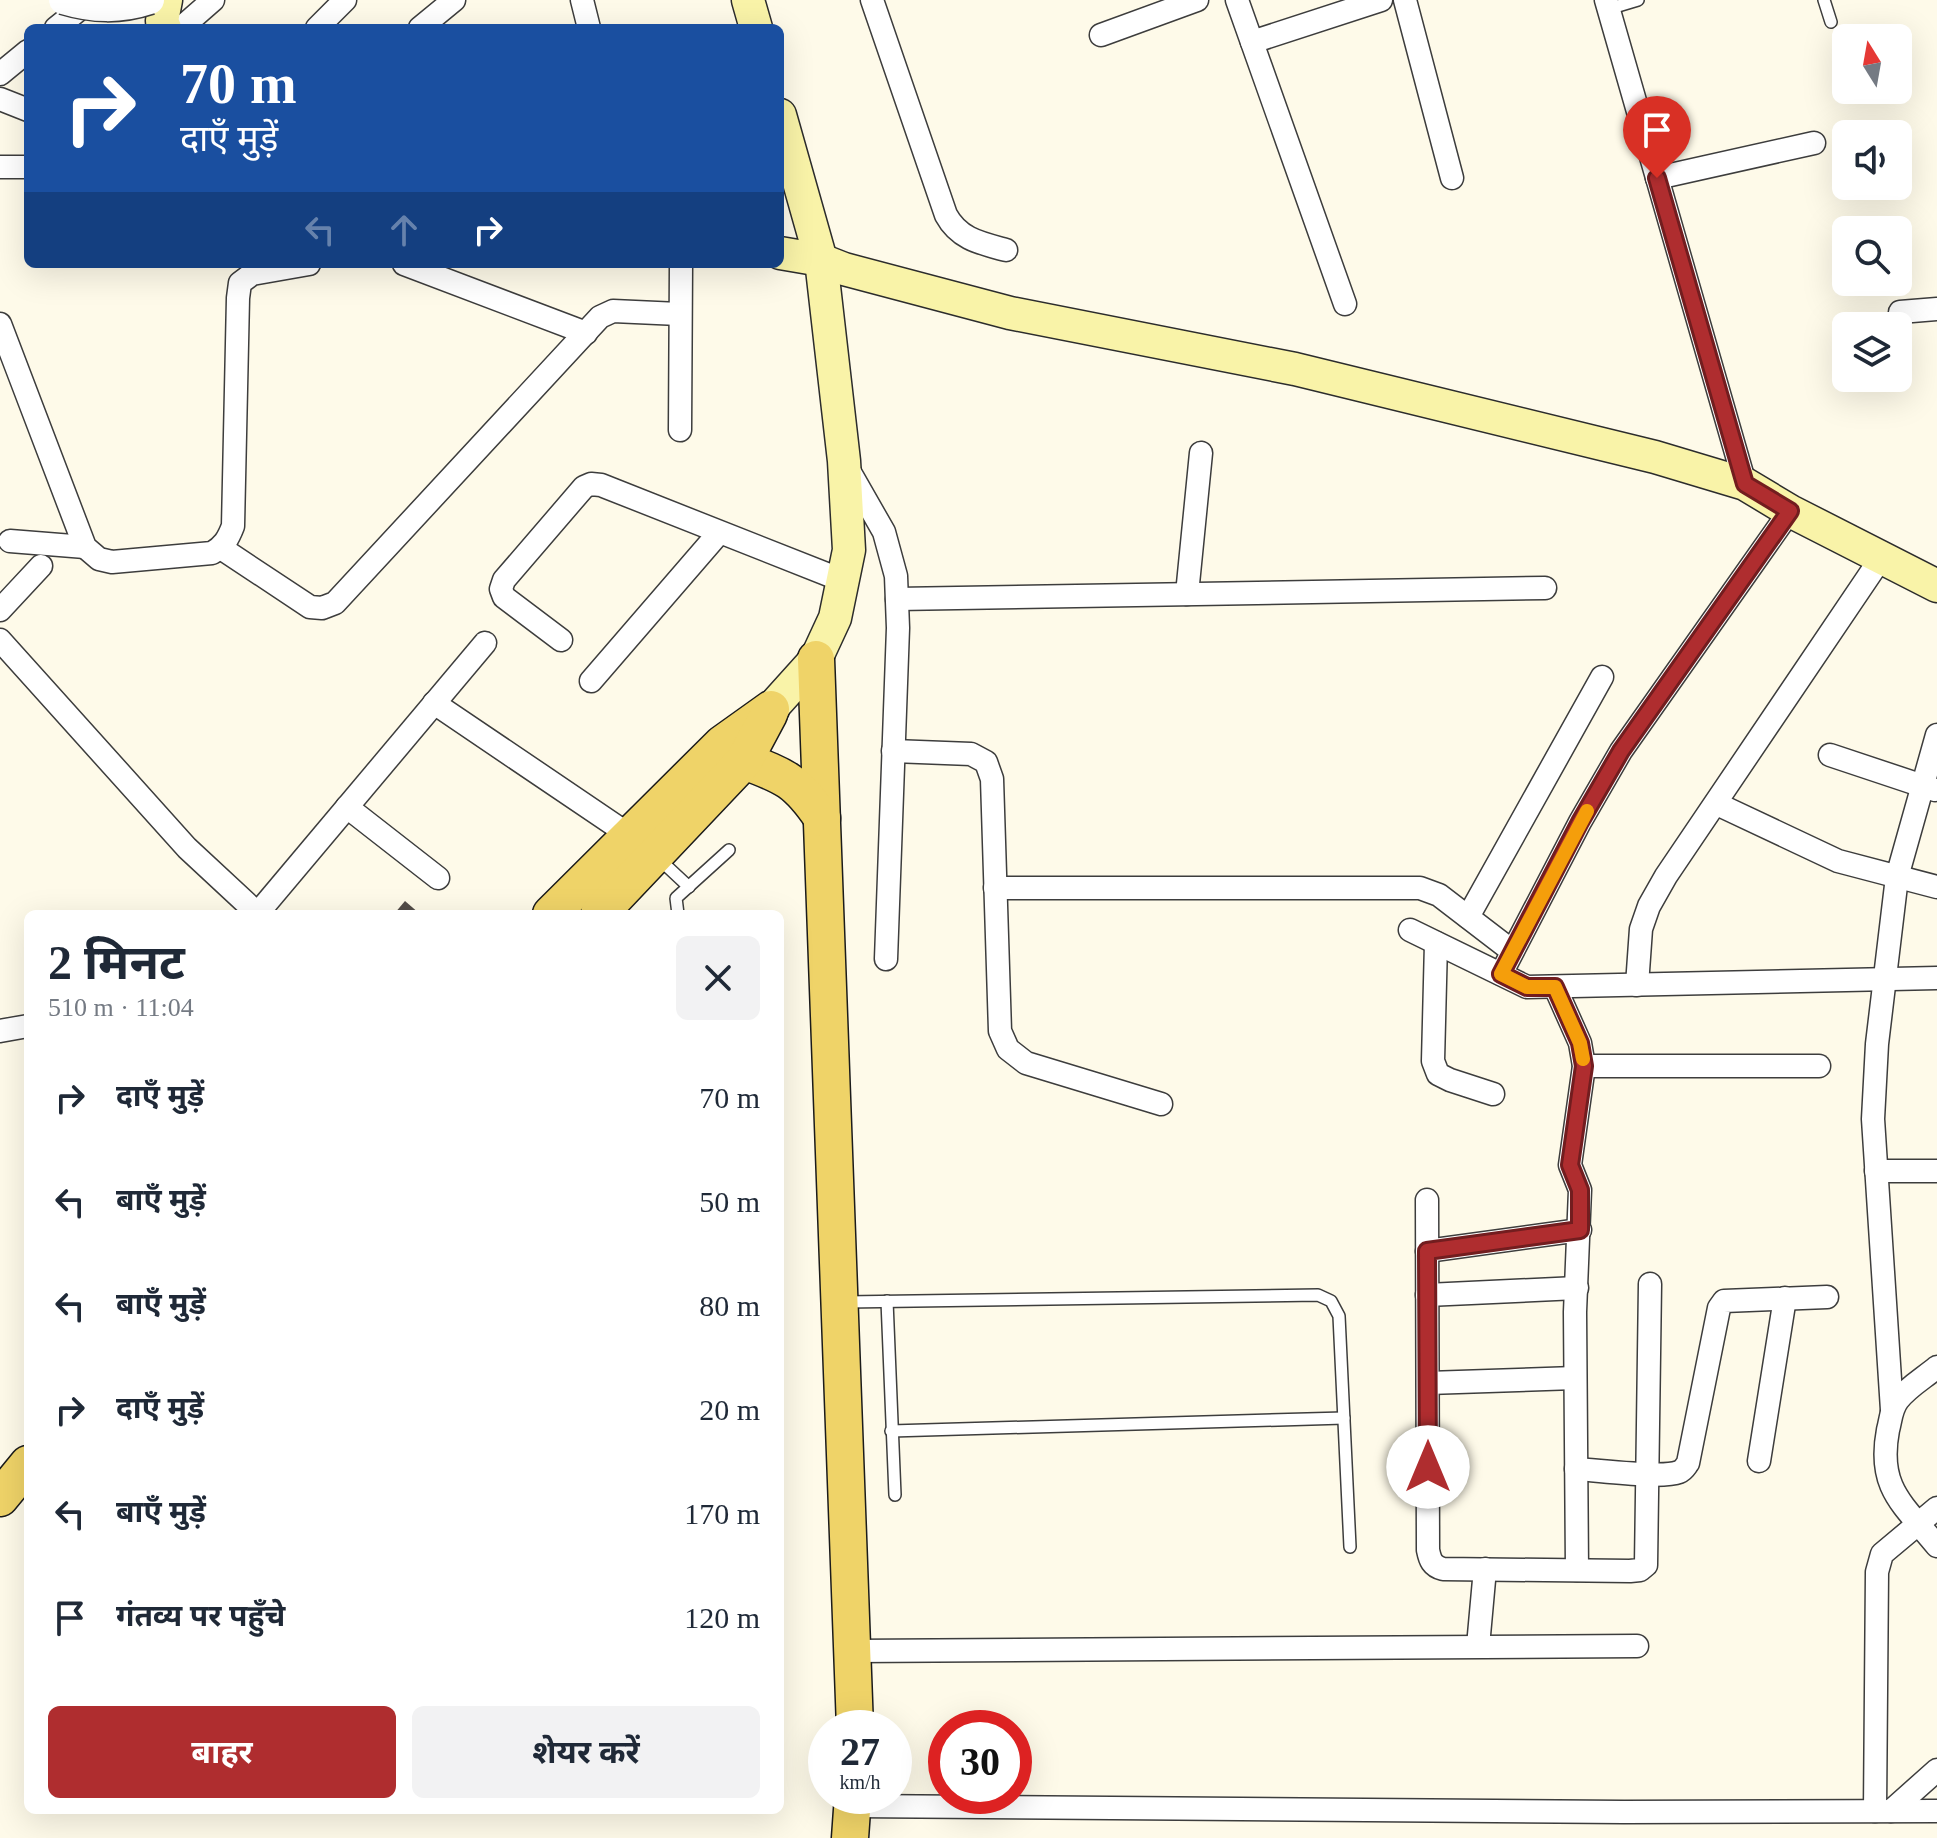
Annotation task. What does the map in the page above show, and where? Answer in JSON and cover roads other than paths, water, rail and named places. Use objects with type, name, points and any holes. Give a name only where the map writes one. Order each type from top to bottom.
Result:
[{"type":"main road","points":[[748,0],[755,24]]},
{"type":"main road","points":[[601,910],[642,845],[722,744],[771,709],[816,659],[835,618],[844,581],[849,550],[844,461],[821,260],[784,129]]},
{"type":"main road","points":[[784,254],[821,260],[844,269],[1010,313],[1295,369],[1655,457],[1745,484],[1790,511],[1937,586]]},
{"type":"main road","points":[[816,659],[855,1710]]},
{"type":"main road","points":[[556,910],[744,761],[771,709]]},
{"type":"main road","points":[[744,761],[792,781],[805,792],[822,818]]},
{"type":"main road","points":[[0,1498],[24,1469]]},
{"type":"main road","points":[[0,1519],[24,1499]]},
{"type":"street","points":[[63,0],[87,7],[128,7],[164,18],[213,0]]},
{"type":"street","points":[[61,24],[91,0]]},
{"type":"street","points":[[321,24],[345,0]]},
{"type":"street","points":[[435,24],[454,0]]},
{"type":"street","points":[[582,0],[588,24]]},
{"type":"street","points":[[872,0],[953,229],[971,241],[1006,250]]},
{"type":"street","points":[[1101,35],[1197,0]]},
{"type":"street","points":[[1237,0],[1345,304]]},
{"type":"street","points":[[1252,42],[1381,0]]},
{"type":"street","points":[[1405,0],[1452,178]]},
{"type":"street","points":[[1607,5],[1745,484]]},
{"type":"street","points":[[0,74],[24,54]]},
{"type":"street","points":[[0,99],[24,108]]},
{"type":"street","points":[[1657,178],[1814,143]]},
{"type":"street","points":[[0,167],[24,167]]},
{"type":"street","points":[[0,324],[85,547],[99,559],[112,562],[212,553],[221,548],[233,526],[240,283],[252,274],[286,268]]},
{"type":"street","points":[[415,268],[586,333]]},
{"type":"street","points":[[680,430],[681,268]]},
{"type":"street","points":[[1900,312],[1937,309]]},
{"type":"street","points":[[221,548],[310,607],[322,608],[335,603],[600,317],[613,311],[679,314]]},
{"type":"street","points":[[1187,594],[1201,453]]},
{"type":"street","points":[[844,461],[884,532],[896,576],[886,959]]},
{"type":"street","points":[[561,640],[504,597],[501,589],[504,580],[584,487],[591,484],[601,485],[718,534],[844,581]]},
{"type":"street","points":[[1501,974],[1580,822],[1621,751],[1790,511]]},
{"type":"street","points":[[591,681],[718,534]]},
{"type":"street","points":[[10,541],[85,547]]},
{"type":"street","points":[[1637,985],[1641,929],[1649,906],[1666,876],[1881,558]]},
{"type":"street","points":[[4,599],[41,566]]},
{"type":"street","points":[[897,599],[1545,588]]},
{"type":"street","points":[[0,640],[187,848],[251,910]]},
{"type":"street","points":[[255,910],[347,807],[485,643]]},
{"type":"street","points":[[1468,917],[1602,677]]},
{"type":"street","points":[[434,703],[642,845]]},
{"type":"street","points":[[1937,735],[1930,789],[1897,877],[1877,1044],[1873,1119],[1892,1410],[1885,1447],[1888,1480],[1895,1495],[1937,1546]]},
{"type":"street","points":[[893,751],[971,754],[986,762],[992,779],[1000,1031],[1008,1049],[1026,1063],[1161,1104]]},
{"type":"street","points":[[1830,755],[1930,789]]},
{"type":"street","points":[[1717,804],[1838,861],[1937,887]]},
{"type":"street","points":[[347,807],[438,878]]},
{"type":"street","points":[[995,888],[1420,888],[1439,895],[1512,951]]},
{"type":"street","points":[[1410,930],[1527,987],[1937,978]]},
{"type":"street","points":[[1436,943],[1433,1061],[1438,1074],[1493,1094]]},
{"type":"street","points":[[1555,987],[1580,1043],[1584,1066],[1570,1165],[1580,1190],[1575,1378],[1577,1570]]},
{"type":"street","points":[[0,1031],[24,1027]]},
{"type":"street","points":[[1584,1066],[1819,1066]]},
{"type":"street","points":[[1876,1171],[1937,1171]]},
{"type":"street","points":[[1427,1200],[1428,1550],[1430,1560],[1436,1567],[1630,1571],[1640,1570],[1646,1565],[1650,1284]]},
{"type":"street","points":[[1427,1251],[1580,1230]]},
{"type":"street","points":[[1427,1295],[1577,1288]]},
{"type":"street","points":[[1576,1469],[1676,1473],[1688,1463],[1719,1308],[1724,1301],[1827,1297]]},
{"type":"street","points":[[1759,1461],[1785,1298]]},
{"type":"street","points":[[1892,1410],[1907,1392],[1937,1367]]},
{"type":"street","points":[[1428,1383],[1575,1378]]},
{"type":"street","points":[[1883,1811],[1877,1572],[1882,1554],[1937,1508]]},
{"type":"street","points":[[1478,1646],[1485,1569]]},
{"type":"street","points":[[853,1651],[1637,1646]]},
{"type":"street","points":[[1883,1811],[1937,1770]]},
{"type":"street","points":[[912,1813],[1937,1811]]},
{"type":"lane","points":[[1607,5],[1638,0]]},
{"type":"lane","points":[[1824,0],[1831,22]]},
{"type":"lane","points":[[642,845],[689,887]]},
{"type":"lane","points":[[678,910],[676,898],[729,850]]},
{"type":"lane","points":[[841,1302],[1318,1295],[1331,1301],[1339,1316],[1350,1547]]},
{"type":"lane","points":[[887,1301],[895,1495]]},
{"type":"lane","points":[[891,1431],[1344,1418]]}]
